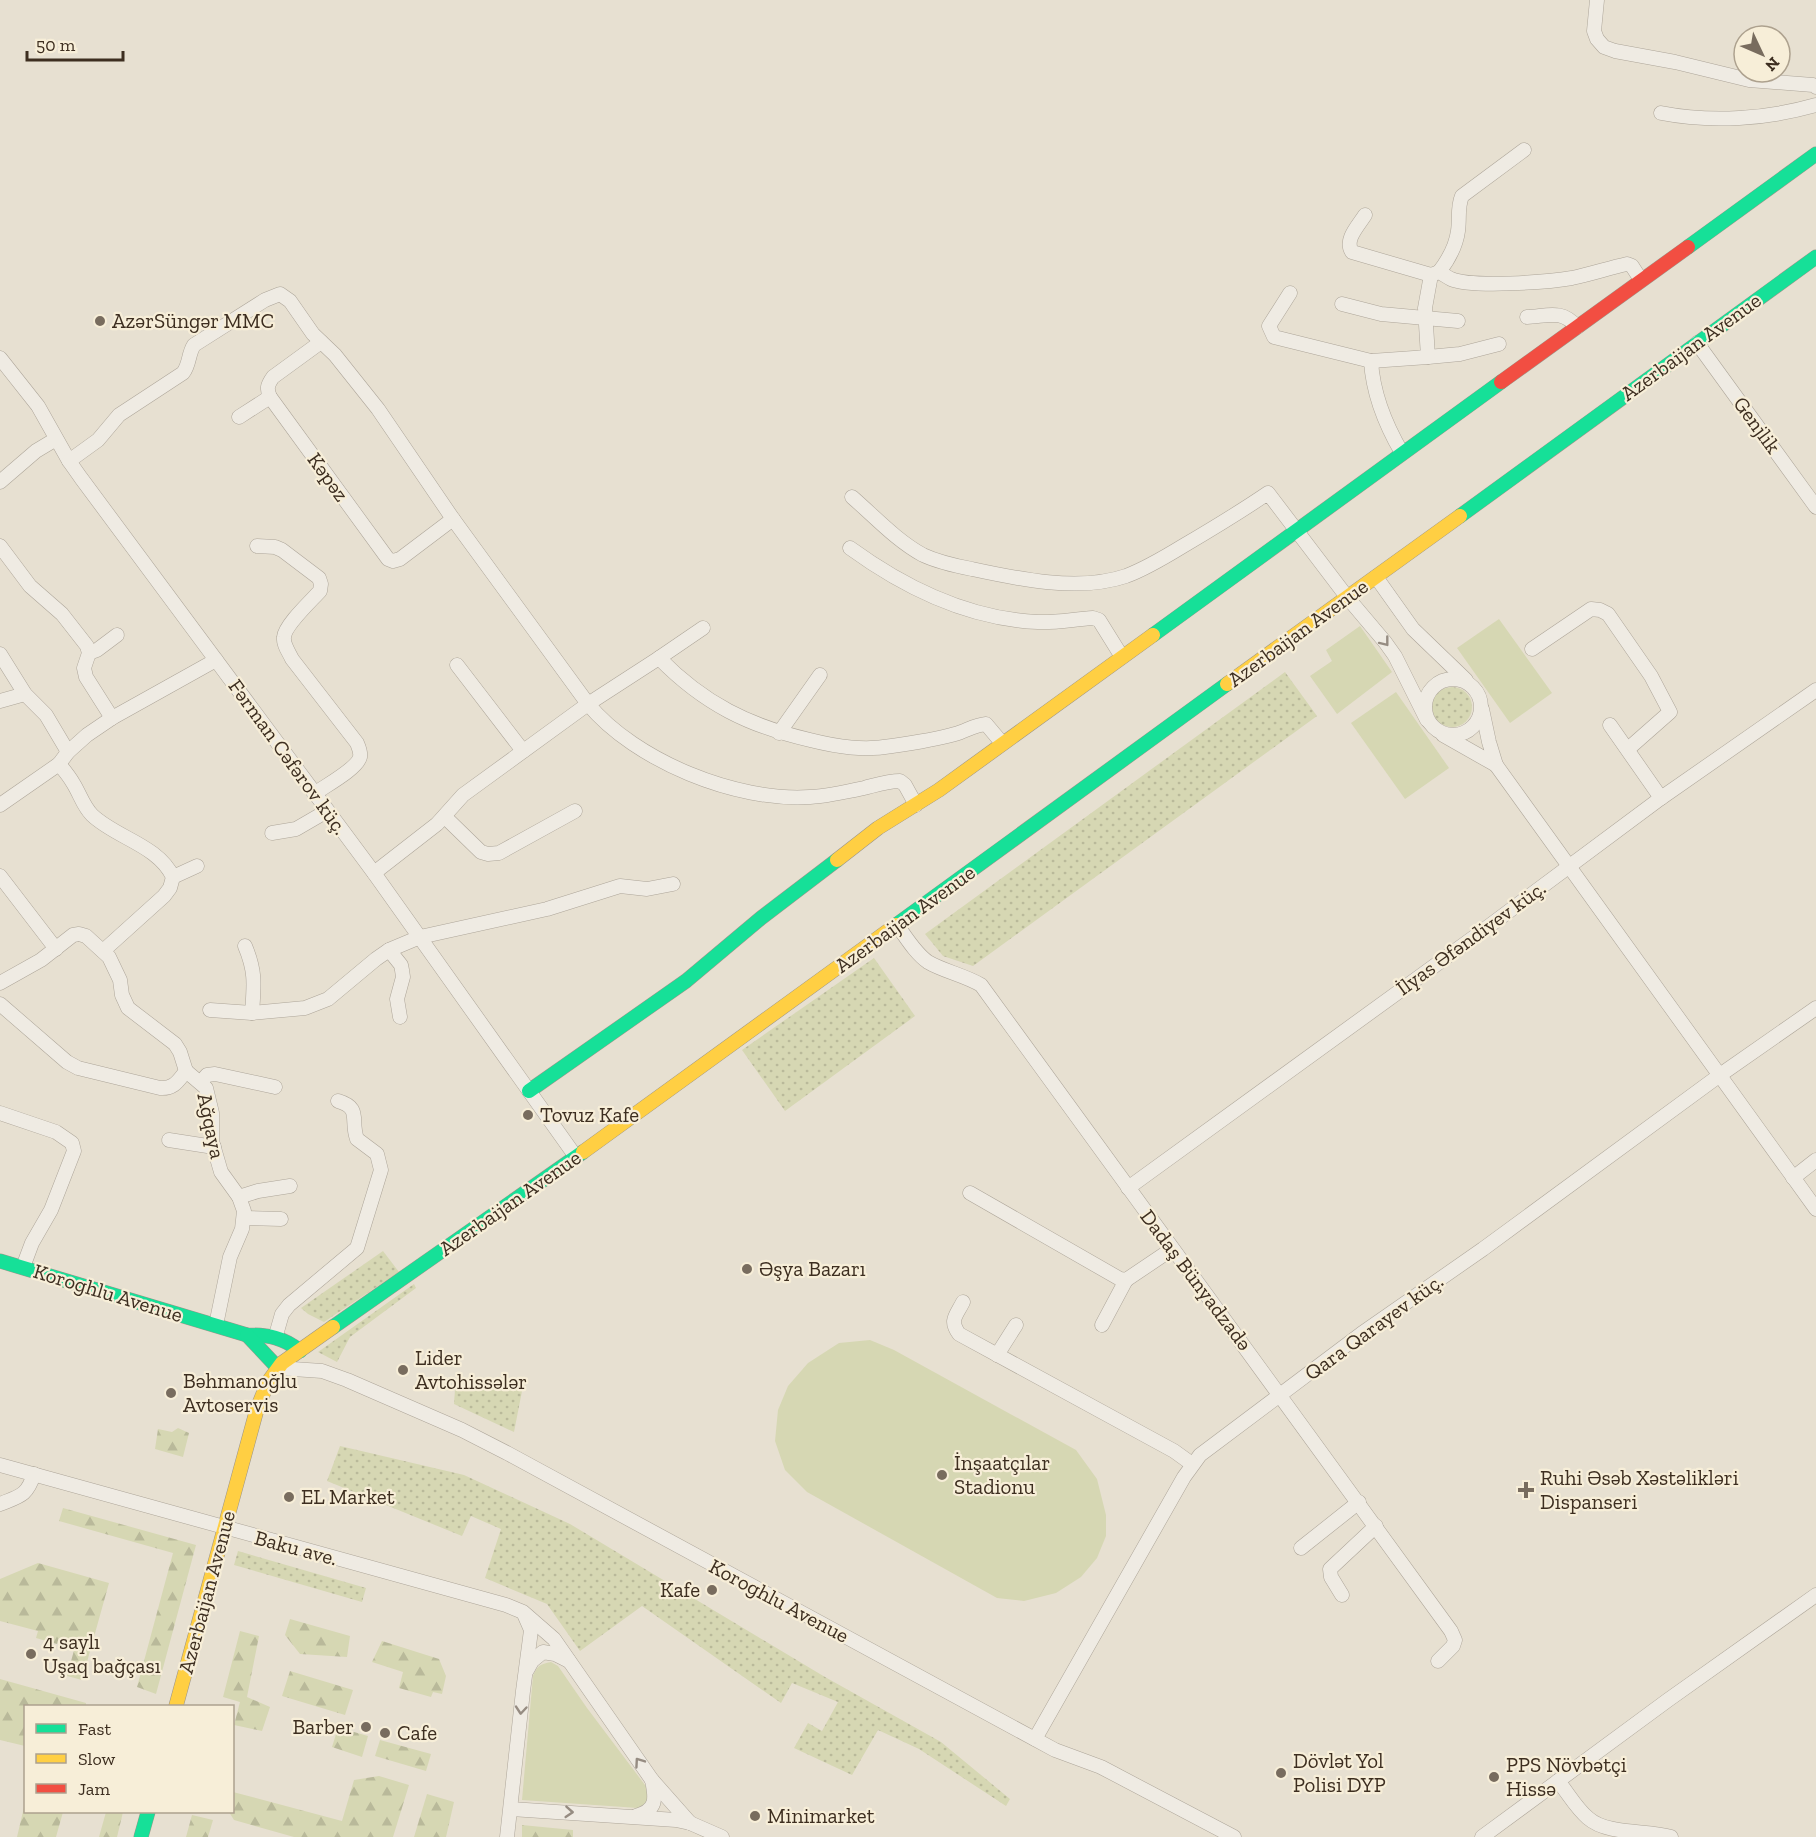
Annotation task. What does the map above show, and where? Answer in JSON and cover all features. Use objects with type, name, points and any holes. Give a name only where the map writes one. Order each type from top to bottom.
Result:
[{"type":"street","points":[[1597,0],[1594,32],[1604,47],[1749,80],[1812,84],[1816,87]]},
{"type":"street","points":[[1661,113],[1686,118],[1734,119],[1816,105]]},
{"type":"street","points":[[1428,357],[1425,308],[1435,273],[1452,253],[1458,230],[1458,205],[1462,196],[1524,150]]},
{"type":"street","points":[[529,1091],[686,981],[846,852],[879,828],[916,806],[1816,154]]},
{"type":"street","points":[[1365,215],[1349,240],[1349,248],[1352,252],[1460,281],[1497,284],[1570,278],[1627,264],[1632,266],[1641,280]]},
{"type":"street","name":"Azerbaijan Avenue","points":[[177,1705],[257,1408],[268,1382],[278,1368],[576,1157],[1816,257]]},
{"type":"street","points":[[1290,293],[1269,326],[1274,337],[1371,361],[1461,354],[1499,344]]},
{"type":"street","points":[[69,462],[98,440],[119,415],[183,373],[188,367],[190,351],[194,345],[273,296],[280,294],[285,296],[378,409],[453,519],[588,704],[611,729],[628,741],[679,768],[732,789],[785,798],[810,797],[900,781],[905,785],[916,806]]},
{"type":"street","points":[[1342,304],[1381,314],[1458,321]]},
{"type":"street","points":[[1527,317],[1561,314],[1577,327]]},
{"type":"street","points":[[239,417],[270,397],[267,390],[268,383],[273,376],[321,342]]},
{"type":"street","name":"Genjlik","points":[[1697,343],[1816,507]]},
{"type":"street","name":"Fərman Cəfərov küç.","points":[[0,357],[38,406],[69,462],[374,873],[576,1157]]},
{"type":"street","points":[[1371,361],[1382,417],[1402,453]]},
{"type":"street","name":"Kəpəz","points":[[270,397],[388,559],[393,561],[400,559],[453,519]]},
{"type":"street","points":[[0,482],[36,451],[56,439]]},
{"type":"street","points":[[852,497],[908,546],[926,556],[967,568],[1036,581],[1104,581],[1126,576],[1161,559],[1233,517],[1268,493],[1395,656],[1432,725],[1448,739],[1497,765]]},
{"type":"street","points":[[0,546],[30,586],[62,615],[87,646],[89,653],[84,668],[86,677],[112,718]]},
{"type":"street","points":[[257,546],[275,547],[282,550],[319,578],[321,584],[320,591],[289,626],[284,635],[285,645],[292,659],[357,743],[360,759],[354,766],[315,794]]},
{"type":"street","points":[[850,548],[897,579],[962,608],[1009,620],[1040,622],[1093,618],[1099,620],[1122,657]]},
{"type":"street","points":[[1376,577],[1413,630],[1472,686],[1479,696],[1489,742],[1497,765],[1816,1209]]},
{"type":"street","points":[[1532,649],[1591,609],[1608,614],[1652,676],[1670,712],[1628,749]]},
{"type":"street","points":[[374,873],[445,817],[463,795],[588,704],[703,628]]},
{"type":"street","points":[[89,653],[97,650],[117,635]]},
{"type":"street","points":[[0,654],[25,694],[45,715],[68,752]]},
{"type":"street","points":[[659,658],[699,694],[730,713],[779,733],[860,749],[921,742],[986,724],[1002,743]]},
{"type":"street","points":[[0,805],[59,764],[68,752],[87,735],[112,718],[216,660]]},
{"type":"street","points":[[458,665],[523,752]]},
{"type":"street","points":[[779,733],[819,675]]},
{"type":"street","points":[[1472,686],[1454,678],[1435,684],[1430,689],[1424,708],[1432,725],[1455,735],[1468,731],[1477,722],[1481,703]]},
{"type":"street","name":"İlyas Əfəndiyev küç.","points":[[1128,1188],[1365,1017],[1661,798],[1816,690]]},
{"type":"street","points":[[0,702],[25,694]]},
{"type":"street","points":[[1610,724],[1661,798]]},
{"type":"street","points":[[59,764],[73,782],[81,801],[91,814],[159,859],[173,877],[170,888],[164,896],[103,951]]},
{"type":"street","points":[[272,833],[296,829],[327,811]]},
{"type":"street","points":[[445,817],[481,852],[488,855],[499,853],[575,812]]},
{"type":"street","points":[[173,877],[197,866]]},
{"type":"street","points":[[0,876],[56,949]]},
{"type":"street","points":[[210,1010],[252,1013],[317,1005],[328,999],[376,959],[420,938],[547,909],[620,886],[647,889],[674,884]]},
{"type":"street","name":"Dadaş Bünyadzadə","points":[[897,925],[918,954],[929,963],[967,976],[981,985],[1451,1631],[1455,1640],[1453,1646],[1438,1661]]},
{"type":"street","points":[[0,983],[41,960],[66,939],[79,934],[86,936],[103,951],[113,964],[128,1008],[175,1044],[186,1071]]},
{"type":"street","points":[[245,946],[255,978],[252,1013]]},
{"type":"street","points":[[389,951],[401,965],[402,970],[403,977],[397,999],[400,1017]]},
{"type":"street","name":"Ağqaya","points":[[0,1004],[67,1062],[78,1068],[160,1088],[168,1088],[176,1084],[186,1071],[201,1082],[206,1088],[212,1113],[214,1147],[221,1172],[239,1197],[244,1218]]},
{"type":"street","name":"Qara Qarayev küç.","points":[[1035,1739],[1192,1464],[1200,1455],[1361,1334],[1483,1250],[1719,1075],[1816,1008]]},
{"type":"street","points":[[201,1082],[207,1076],[215,1074],[275,1087]]},
{"type":"street","points":[[276,1335],[282,1314],[289,1305],[357,1248],[381,1170],[378,1154],[357,1139],[349,1105],[338,1101]]},
{"type":"street","points":[[0,1113],[56,1132],[72,1143],[74,1151],[51,1210],[32,1244],[23,1267]]},
{"type":"street","points":[[169,1140],[214,1147]]},
{"type":"street","points":[[1794,1178],[1816,1160]]},
{"type":"street","points":[[239,1197],[258,1191],[290,1186]]},
{"type":"street","points":[[970,1193],[1114,1277],[1126,1280]]},
{"type":"street","points":[[216,1325],[230,1257],[242,1229],[244,1218],[281,1219]]},
{"type":"street","points":[[1102,1326],[1126,1280],[1172,1249]]},
{"type":"street","name":"Koroghlu Avenue","points":[[0,1261],[247,1335]]},
{"type":"street","points":[[963,1302],[953,1321],[959,1334],[1174,1451],[1192,1464]]},
{"type":"street","points":[[998,1355],[1016,1325]]},
{"type":"street","points":[[247,1335],[276,1335],[289,1341],[322,1371]]},
{"type":"street","points":[[247,1335],[278,1368],[322,1371]]},
{"type":"street","name":"Koroghlu Avenue","points":[[322,1371],[399,1402],[507,1453],[1054,1750],[1101,1767],[1234,1837]]},
{"type":"street","name":"Baku ave.","points":[[0,1465],[506,1605],[523,1612]]},
{"type":"street","points":[[0,1504],[24,1493],[31,1484],[34,1474]]},
{"type":"street","points":[[1301,1548],[1359,1502]]},
{"type":"street","points":[[1342,1595],[1331,1577],[1330,1569],[1376,1526]]},
{"type":"street","points":[[1482,1837],[1816,1595]]},
{"type":"street","points":[[523,1612],[554,1639],[652,1780],[690,1823]]},
{"type":"street","points":[[507,1837],[531,1630],[523,1612]]},
{"type":"street","points":[[525,1674],[532,1661],[543,1652],[555,1654],[571,1662]]},
{"type":"street","points":[[634,1816],[650,1809],[654,1802],[652,1780]]},
{"type":"street","points":[[1558,1781],[1586,1817],[1595,1823],[1671,1837]]},
{"type":"street","points":[[511,1809],[634,1816],[690,1823],[722,1837]]},
{"type":"street","points":[[141,1837],[148,1813]]},
{"type":"green space","points":[[1499,619],[1552,693],[1510,723],[1457,648]]},
{"type":"green space","points":[[1360,626],[1392,672],[1337,714],[1310,676],[1332,661],[1326,650]]},
{"type":"green space","points":[[1285,672],[1317,716],[973,966],[943,956],[925,934]]},
{"type":"green space","points":[[1452,687],[1460,688],[1466,693],[1471,699],[1471,715],[1466,721],[1460,726],[1452,727],[1444,726],[1438,721],[1433,715],[1432,707],[1433,699],[1438,693],[1444,688]]},
{"type":"green space","points":[[1396,692],[1449,768],[1405,799],[1351,723]]},
{"type":"green space","points":[[874,958],[915,1016],[785,1111],[742,1050]]},
{"type":"green space","points":[[383,1251],[399,1272],[324,1322],[301,1308]]},
{"type":"green space","points":[[414,1284],[416,1288],[350,1337],[337,1362],[318,1352]]},
{"type":"green space","name":"İnşaatçılar Stadionu","points":[[870,1340],[894,1350],[1076,1450],[1097,1479],[1106,1515],[1106,1536],[1097,1558],[1081,1577],[1056,1593],[1024,1601],[997,1598],[807,1492],[785,1470],[775,1441],[778,1410],[788,1386],[808,1363],[839,1343]]},
{"type":"green space","points":[[523,1386],[514,1432],[454,1404],[455,1389]]},
{"type":"green space","points":[[178,1428],[189,1433],[183,1457],[155,1449],[158,1429],[172,1432]]},
{"type":"green space","points":[[340,1446],[464,1475],[570,1524],[825,1677],[941,1742],[1010,1799],[1006,1806],[919,1749],[878,1730],[852,1775],[794,1748],[808,1723],[822,1731],[838,1702],[792,1683],[781,1703],[642,1606],[580,1651],[547,1604],[485,1578],[501,1529],[471,1516],[462,1536],[327,1481]]},
{"type":"green space","points":[[63,1508],[196,1545],[156,1694],[137,1687],[173,1553],[59,1521]]},
{"type":"green space","points":[[238,1551],[366,1588],[362,1602],[234,1565]]},
{"type":"green space","points":[[38,1563],[109,1583],[82,1680],[67,1676],[76,1643],[59,1638],[57,1644],[36,1638],[38,1631],[0,1621],[0,1579]]},
{"type":"green space","points":[[290,1619],[350,1636],[347,1657],[300,1654],[285,1635]]},
{"type":"green space","points":[[240,1631],[259,1636],[247,1697],[270,1707],[262,1731],[234,1725],[240,1702],[223,1697]]},
{"type":"green space","points":[[382,1641],[439,1659],[446,1676],[442,1694],[433,1692],[431,1697],[399,1688],[403,1672],[372,1662]]},
{"type":"green space","points":[[551,1662],[558,1666],[648,1789],[649,1795],[645,1804],[638,1808],[522,1800],[533,1676],[539,1666]]},
{"type":"green space","points":[[290,1671],[353,1690],[345,1715],[282,1696]]},
{"type":"green space","points":[[0,1679],[86,1703],[85,1705],[24,1705],[24,1746],[0,1740]]},
{"type":"green space","points":[[337,1731],[348,1735],[354,1732],[368,1736],[362,1757],[332,1747]]},
{"type":"green space","points":[[380,1740],[431,1754],[426,1771],[375,1756]]},
{"type":"green space","points":[[379,1776],[409,1785],[393,1837],[294,1837],[234,1820],[230,1813],[234,1813],[234,1792],[342,1821],[354,1780]]},
{"type":"green space","points":[[427,1794],[454,1802],[446,1837],[414,1837]]},
{"type":"green space","points":[[24,1807],[24,1813],[63,1813],[56,1837],[17,1837]]},
{"type":"green space","points":[[106,1813],[123,1813],[117,1837],[99,1837]]},
{"type":"green space","points":[[192,1815],[213,1820],[208,1837],[186,1837]]},
{"type":"green space","points":[[522,1825],[573,1830],[573,1837],[522,1837]]},
{"type":"traffic: fast","points":[[1688,247],[1816,154]]},
{"type":"traffic: fast","points":[[1460,516],[1816,257]]},
{"type":"traffic: fast","points":[[1153,635],[1501,382]]},
{"type":"traffic: fast","points":[[896,925],[1227,684]]},
{"type":"traffic: fast","points":[[529,1091],[686,981],[761,918],[837,860]]},
{"type":"traffic: fast","points":[[333,1327],[583,1152]]},
{"type":"traffic: fast","points":[[0,1261],[247,1335],[275,1338],[300,1351]]},
{"type":"traffic: fast","points":[[247,1335],[278,1368]]},
{"type":"traffic: fast","points":[[141,1837],[148,1813]]},
{"type":"traffic: slow","points":[[1227,684],[1460,516]]},
{"type":"traffic: slow","points":[[837,860],[878,828],[939,790],[1153,635]]},
{"type":"traffic: slow","points":[[583,1152],[896,925]]},
{"type":"traffic: slow","points":[[176,1705],[257,1409],[268,1382],[282,1363],[333,1327]]},
{"type":"traffic: jam","points":[[1501,382],[1688,247]]},
{"type":"place","name":"AzərSüngər MMC","points":[[100,321]]},
{"type":"place","name":"Tovuz Kafe","points":[[528,1115]]},
{"type":"place","name":"Əşya Bazarı","points":[[747,1269]]},
{"type":"place","name":"Lider Avtohissələr","points":[[403,1370]]},
{"type":"place","name":"Bəhmanoğlu Avtoservis","points":[[171,1393]]},
{"type":"place","name":"İnşaatçılar Stadionu","points":[[942,1475]]},
{"type":"place","name":"Ruhi Əsəb Xəstəlikləri Dispanseri","points":[[1526,1490]]},
{"type":"place","name":"EL Market","points":[[289,1497]]},
{"type":"place","name":"Kafe","points":[[712,1590]]},
{"type":"place","name":"4 saylı Uşaq bağçası","points":[[31,1654]]},
{"type":"place","name":"Barber","points":[[366,1727]]},
{"type":"place","name":"Cafe","points":[[385,1733]]},
{"type":"place","name":"Dövlət Yol Polisi DYP","points":[[1281,1773]]},
{"type":"place","name":"PPS Növbətçi Hissə","points":[[1494,1777]]},
{"type":"place","name":"Minimarket","points":[[755,1816]]}]
